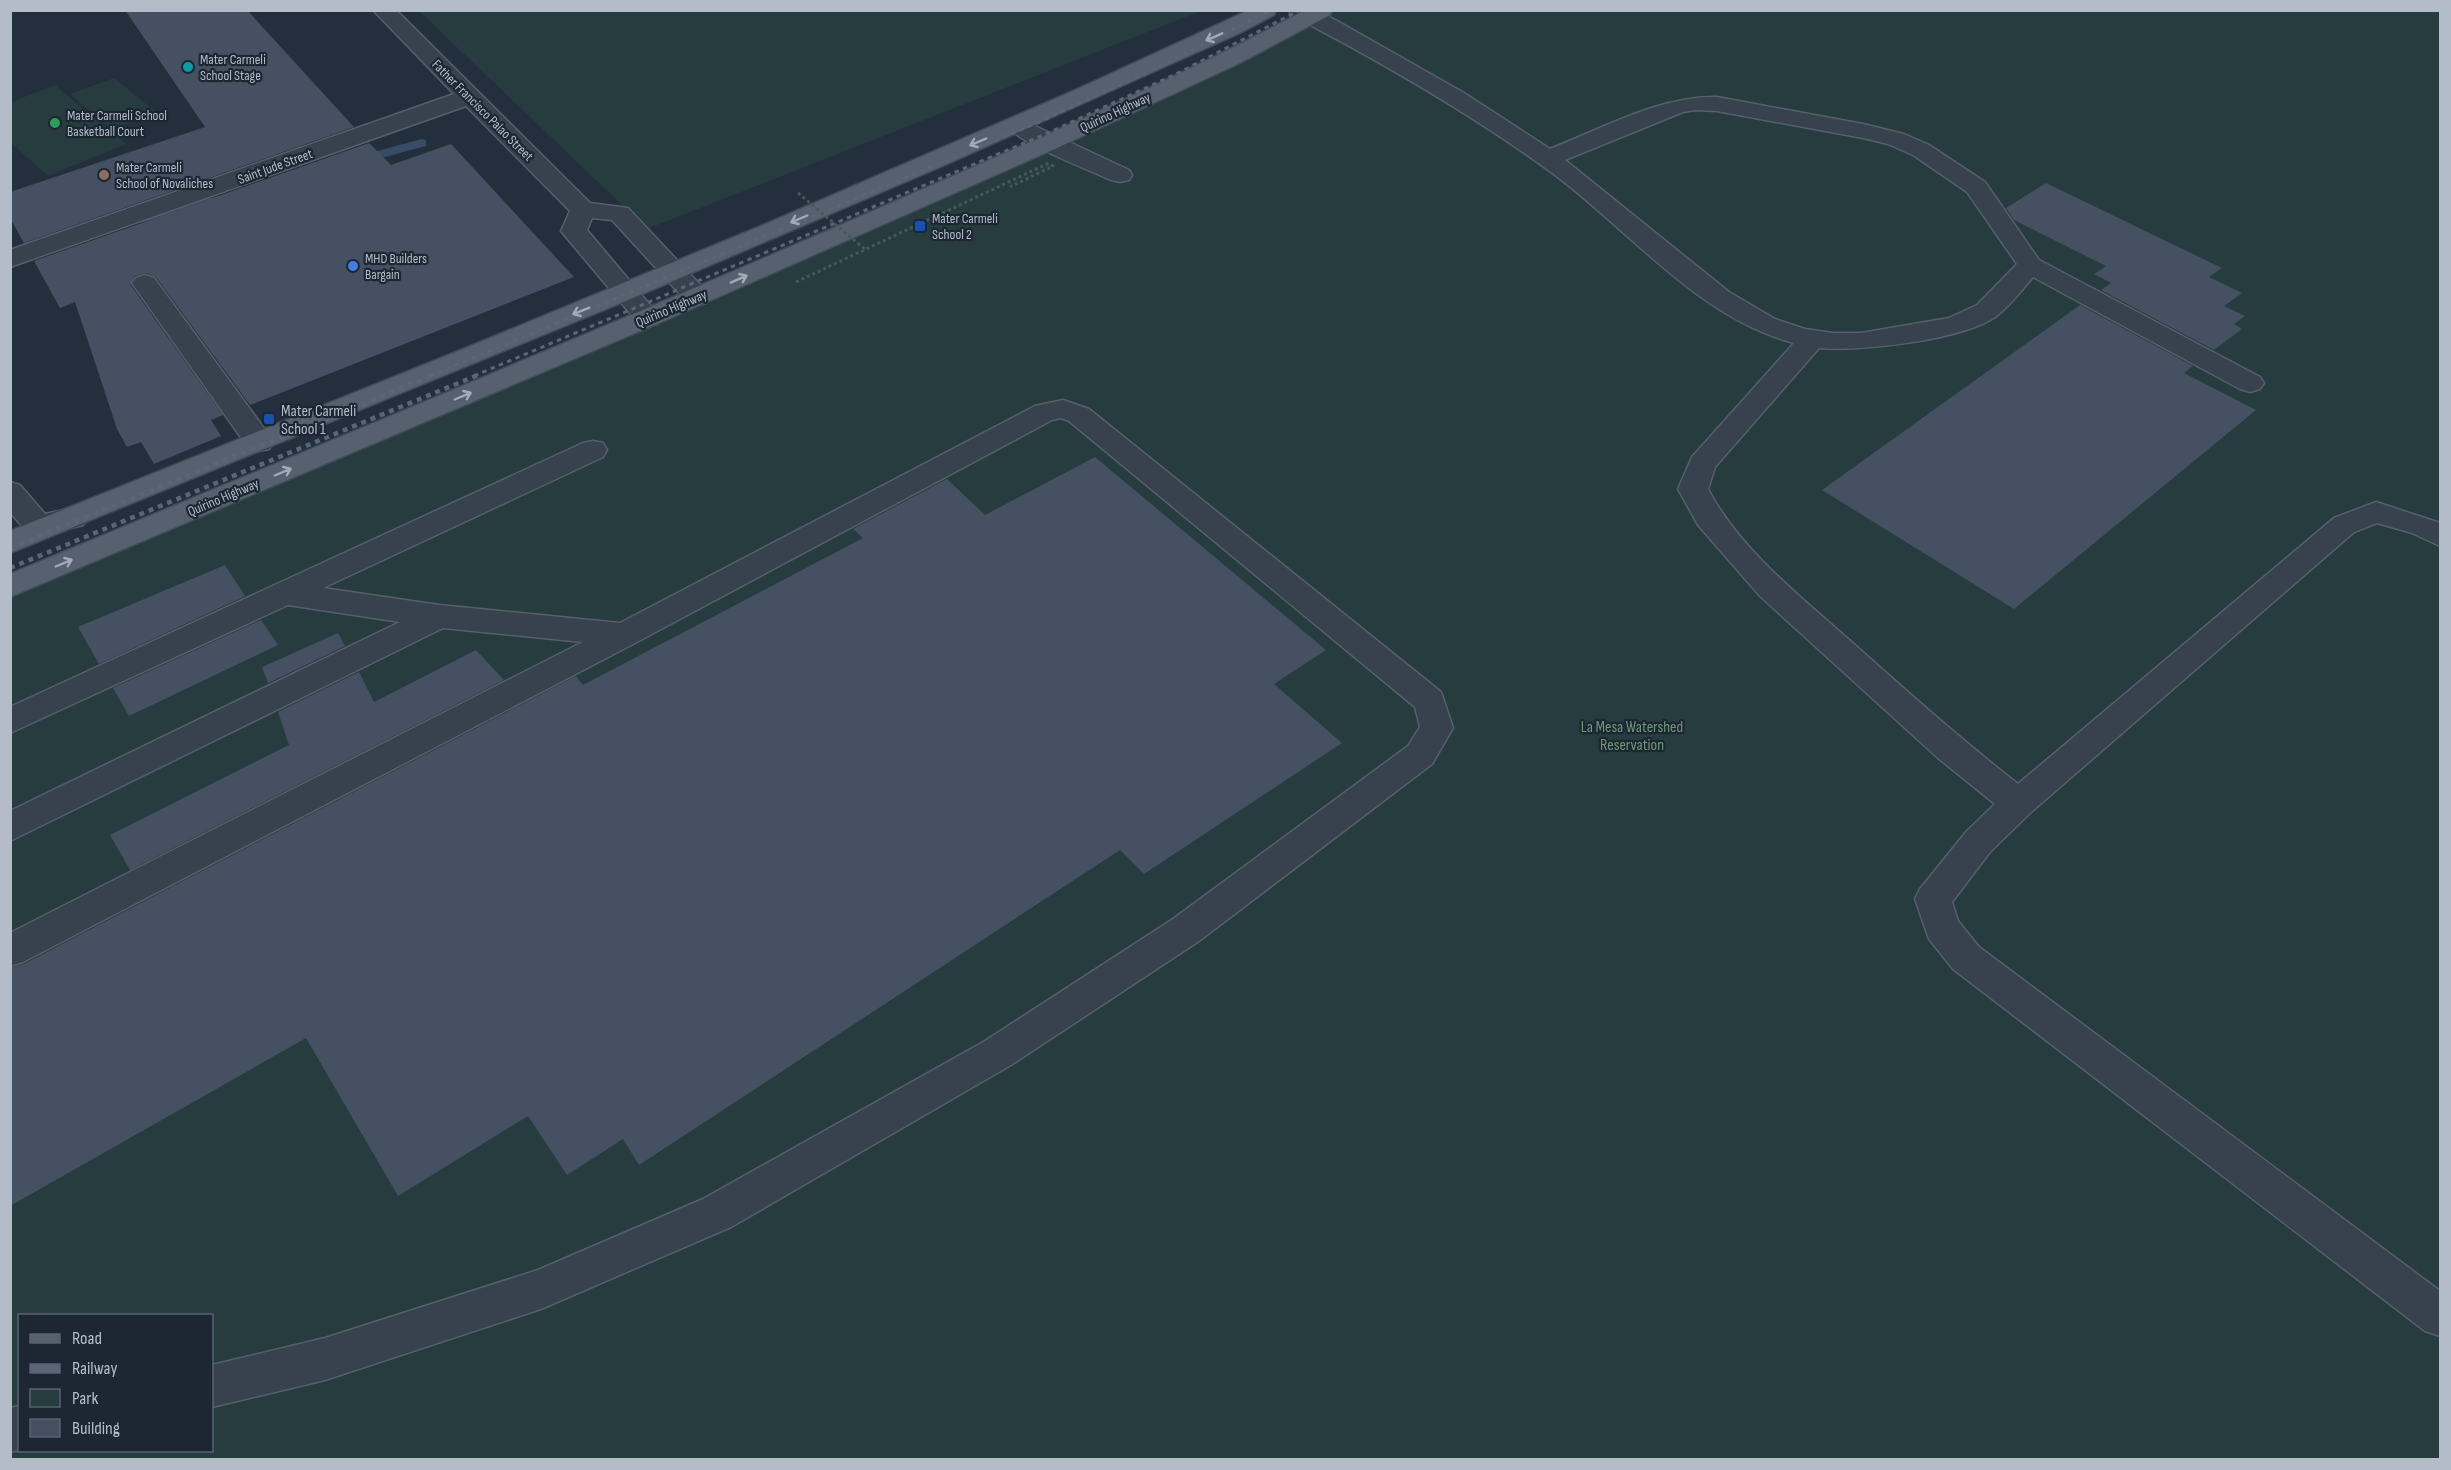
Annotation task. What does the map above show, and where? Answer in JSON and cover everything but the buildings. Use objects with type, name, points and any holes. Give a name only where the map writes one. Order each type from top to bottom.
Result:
[{"type":"main road","name":"Quirino Highway","points":[[10,543],[627,292],[1018,125],[1232,28],[1266,10]]},
{"type":"main road","name":"Quirino Highway","points":[[10,586],[648,318],[1049,143],[1232,58],[1311,13]]},
{"type":"street","name":"Father Francisco Palao Street","points":[[383,10],[583,210]]},
{"type":"street","points":[[1311,13],[1508,131],[1618,213],[1684,271],[1746,315],[1790,334],[1813,339],[1854,341],[1891,338],[1961,321],[1984,312],[2030,265]]},
{"type":"street","name":"Saint Jude Street","points":[[10,259],[471,96]]},
{"type":"street","points":[[1547,159],[1678,106],[1696,103],[1717,104],[1896,139],[1922,150],[1976,187],[2030,265],[2250,383]]},
{"type":"street","points":[[1018,125],[1049,143],[1120,176]]},
{"type":"street","points":[[648,318],[574,231],[583,210],[619,213],[697,297]]},
{"type":"street","points":[[145,283],[259,442]]},
{"type":"street","points":[[1813,339],[1702,464],[1692,489],[1708,518],[1771,588],[1950,749],[2018,803]]},
{"type":"street","points":[[10,951],[624,635],[1045,412],[1063,409],[1079,415],[1430,701],[1437,728],[1420,755],[1186,930],[998,1053],[717,1213],[542,1290],[325,1359],[213,1386]]},
{"type":"street","points":[[10,721],[288,594],[592,450]]},
{"type":"street","points":[[10,492],[38,526],[73,518]]},
{"type":"street","points":[[2440,536],[2422,526],[2376,512],[2344,525],[2018,803],[1978,843],[1934,899],[1942,928],[1966,958],[2440,1316]]},
{"type":"street","points":[[288,594],[440,616],[624,635]]},
{"type":"street","points":[[10,827],[440,616]]},
{"type":"path","points":[[796,282],[1049,163],[1053,166],[1010,187]]},
{"type":"path","points":[[798,193],[866,249]]},
{"type":"green space","points":[[419,11],[1201,11],[647,229]]},
{"type":"green space","name":"La Mesa Watershed Reservation","points":[[1322,11],[2440,11],[2440,1459],[11,1460],[11,586],[648,318]]},
{"type":"green space","points":[[114,78],[156,112],[112,130],[70,94]]},
{"type":"green space","name":"Mater Carmeli School Basketball Court","points":[[55,85],[126,144],[48,176],[11,143],[11,102]]},
{"type":"waterway","points":[[359,160],[422,143]]},
{"type":"waterway","points":[[139,219],[210,201]]},
{"type":"railway","points":[[430,376],[1032,125],[1153,70],[1271,10]]},
{"type":"railway","points":[[474,376],[1050,132],[1176,74],[1300,10]]},
{"type":"railway","points":[[10,548],[434,375]]},
{"type":"railway","points":[[10,568],[478,375]]},
{"type":"place","name":"Mater Carmeli School Stage","points":[[188,67]]},
{"type":"place","name":"Mater Carmeli School Basketball Court","points":[[55,123]]},
{"type":"place","name":"Mater Carmeli School of Novaliches","points":[[104,175]]},
{"type":"place","name":"Mater Carmeli School 2","points":[[920,226]]},
{"type":"place","name":"MHD Builders Bargain","points":[[353,266]]},
{"type":"place","name":"Mater Carmeli School 1","points":[[269,419]]}]
